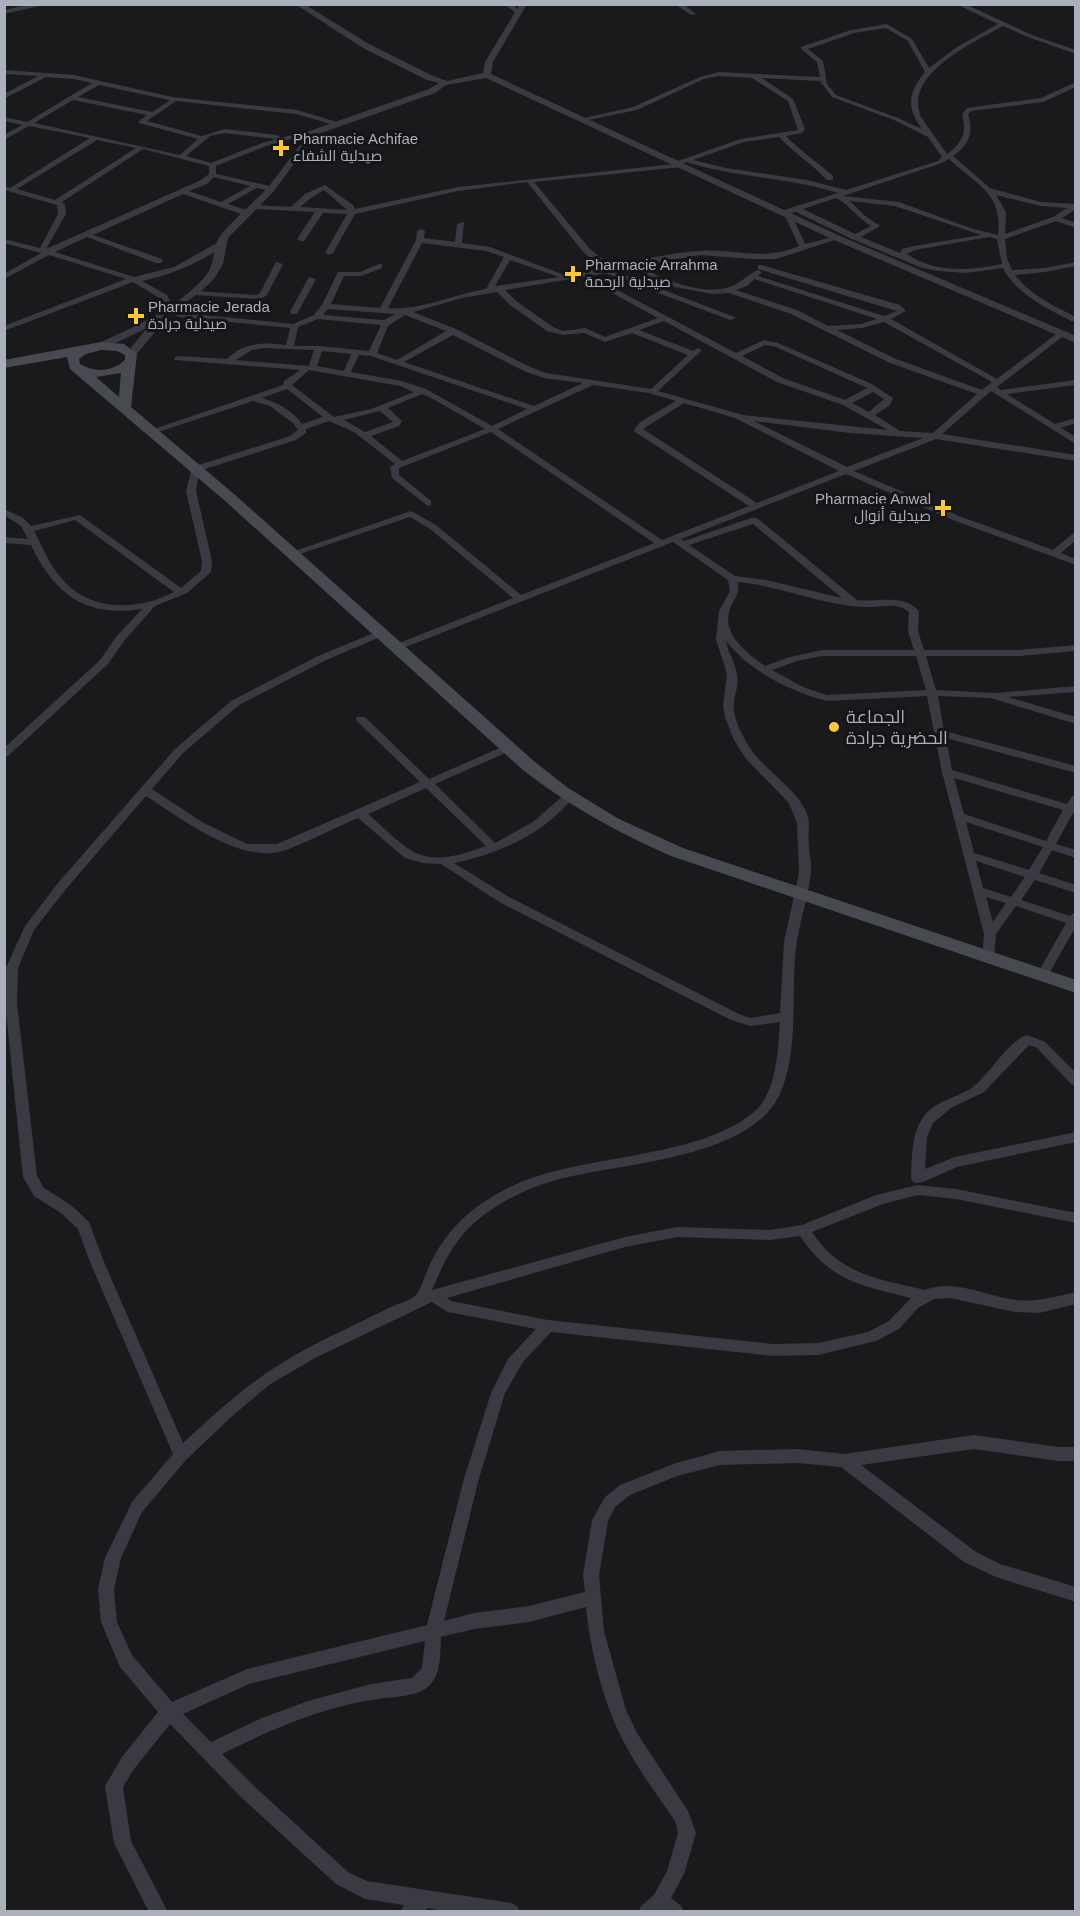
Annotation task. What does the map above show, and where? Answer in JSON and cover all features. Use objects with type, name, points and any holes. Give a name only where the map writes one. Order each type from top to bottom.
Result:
[{"type":"main road","points":[[8,364],[101,346],[120,347],[131,357]]},
{"type":"main road","points":[[82,351],[74,358],[78,369],[125,407],[398,647],[508,748],[569,796],[613,824],[677,852],[1076,987]]},
{"type":"main road","points":[[8,364],[78,369],[96,374],[114,372],[131,357]]},
{"type":"main road","points":[[125,407],[127,375],[131,357]]},
{"type":"street","points":[[4,12],[45,4]]},
{"type":"street","points":[[298,4],[312,10],[396,63],[442,83]]},
{"type":"street","points":[[507,4],[519,13]]},
{"type":"street","points":[[487,75],[489,63],[524,4]]},
{"type":"street","points":[[678,4],[693,14]]},
{"type":"street","points":[[959,4],[1002,24],[1076,52]]},
{"type":"street","points":[[1002,24],[965,45],[928,72],[920,81],[912,101],[915,112],[929,135],[947,157],[988,190],[997,201],[1004,219],[1001,238],[1004,266],[1009,273],[1032,296],[1075,317]]},
{"type":"street","points":[[928,72],[910,40],[891,28],[882,26],[853,31],[803,48],[820,61],[822,79],[828,91],[841,99],[896,119],[929,135]]},
{"type":"street","points":[[4,72],[99,82],[172,99],[297,112],[338,124]]},
{"type":"street","points":[[583,119],[635,109],[710,76],[728,73],[822,79]]},
{"type":"street","points":[[255,207],[352,212],[449,191],[682,163],[743,140],[798,133],[802,129],[794,104],[787,96],[750,74]]},
{"type":"street","points":[[4,96],[46,75]]},
{"type":"street","points":[[4,119],[142,147],[212,165],[285,138],[318,131],[432,91],[442,83],[487,75],[791,211],[906,258],[956,271],[980,271],[1004,266]]},
{"type":"street","points":[[4,138],[99,82]]},
{"type":"street","points":[[791,211],[845,196],[927,168],[947,157],[960,148],[969,133],[970,128],[965,114],[969,109],[1042,100],[1076,84]]},
{"type":"street","points":[[73,98],[152,114]]},
{"type":"street","points":[[172,99],[173,102],[143,118],[142,124],[203,138]]},
{"type":"street","points":[[182,156],[203,138],[216,132],[227,131],[285,138]]},
{"type":"street","points":[[4,329],[131,280],[163,273],[205,255],[218,246],[231,228],[255,207],[292,164],[304,144],[318,131]]},
{"type":"street","points":[[782,136],[796,151],[819,166],[830,178]]},
{"type":"street","points":[[9,189],[95,138]]},
{"type":"street","points":[[58,201],[142,147]]},
{"type":"street","points":[[682,163],[818,183],[845,196],[896,204],[1001,238],[1056,219],[1076,206],[1036,204],[988,190]]},
{"type":"street","points":[[212,165],[213,175]]},
{"type":"street","points":[[213,175],[271,189]]},
{"type":"street","points":[[4,277],[46,250],[87,235],[204,182],[213,175]]},
{"type":"street","points":[[529,180],[586,251],[608,269],[733,318]]},
{"type":"street","points":[[221,205],[255,186]]},
{"type":"street","points":[[293,209],[308,196],[324,187],[347,203],[352,212]]},
{"type":"street","points":[[9,189],[58,201],[63,206],[62,214],[46,250]]},
{"type":"street","points":[[181,191],[247,213]]},
{"type":"street","points":[[845,196],[861,216],[876,226],[855,237]]},
{"type":"street","points":[[301,239],[320,211]]},
{"type":"street","points":[[791,211],[837,238],[1076,340]]},
{"type":"street","points":[[791,211],[803,247]]},
{"type":"street","points":[[329,254],[352,212]]},
{"type":"street","points":[[1056,219],[1076,226]]},
{"type":"street","points":[[458,245],[461,224]]},
{"type":"street","points":[[383,310],[420,240],[421,231]]},
{"type":"street","points":[[87,235],[159,261]]},
{"type":"street","points":[[906,258],[903,253],[910,249],[989,236]]},
{"type":"street","points":[[729,290],[754,276],[761,263],[803,247],[837,238]]},
{"type":"street","points":[[420,240],[486,249],[567,278]]},
{"type":"street","points":[[4,241],[46,250],[131,280],[159,294],[170,310],[190,316],[294,326],[317,317],[386,323],[405,312],[461,294],[567,278],[700,253],[761,263],[902,310],[899,314],[862,326],[828,328]]},
{"type":"street","points":[[131,357],[161,318],[195,293],[218,266],[218,246]]},
{"type":"street","points":[[494,289],[507,258]]},
{"type":"street","points":[[195,293],[258,297],[263,295],[279,264]]},
{"type":"street","points":[[1009,273],[1045,270],[1076,264]]},
{"type":"street","points":[[630,265],[698,292],[729,290],[794,312],[893,361],[983,393]]},
{"type":"street","points":[[294,312],[341,274],[366,273],[379,266]]},
{"type":"street","points":[[584,275],[780,380],[846,404],[870,415],[899,434]]},
{"type":"street","points":[[754,276],[885,319],[994,385],[1001,392],[1076,441]]},
{"type":"street","points":[[312,279],[326,306]]},
{"type":"street","points":[[494,289],[522,310],[558,332],[585,330],[605,340],[664,318]]},
{"type":"street","points":[[326,306],[405,312],[453,331],[526,369],[544,375],[652,392],[738,416],[850,430],[935,436],[1076,458]]},
{"type":"street","points":[[317,317],[326,306]]},
{"type":"street","points":[[101,346],[161,318]]},
{"type":"street","points":[[372,354],[386,323]]},
{"type":"street","points":[[289,348],[294,326]]},
{"type":"street","points":[[632,330],[694,354]]},
{"type":"street","points":[[399,362],[453,331]]},
{"type":"street","points":[[678,542],[757,507],[935,436],[983,393],[1062,334]]},
{"type":"street","points":[[652,392],[708,342]]},
{"type":"street","points":[[736,356],[760,343],[770,342],[873,388],[889,400],[870,415]]},
{"type":"street","points":[[228,363],[252,345],[357,351],[399,362],[534,409]]},
{"type":"street","points":[[288,386],[287,383],[309,368],[319,348]]},
{"type":"street","points":[[347,373],[357,351]]},
{"type":"street","points":[[178,358],[347,373],[423,391],[492,429],[662,543]]},
{"type":"street","points":[[1001,392],[1071,382],[1075,394]]},
{"type":"street","points":[[428,503],[395,476],[392,472],[394,467],[492,429],[590,383]]},
{"type":"street","points":[[152,431],[288,386]]},
{"type":"street","points":[[288,386],[332,419],[363,436],[401,464]]},
{"type":"street","points":[[846,404],[873,388]]},
{"type":"street","points":[[302,427],[382,408],[423,391]]},
{"type":"street","points":[[253,398],[273,404],[302,427]]},
{"type":"street","points":[[684,400],[643,424],[638,430],[757,507]]},
{"type":"street","points":[[363,436],[396,424],[398,421],[382,408]]},
{"type":"street","points":[[738,416],[847,471],[956,518],[1076,562]]},
{"type":"street","points":[[1055,427],[1076,420]]},
{"type":"street","points":[[4,512],[27,525],[54,577],[85,604],[113,609],[150,606],[196,583],[206,572],[207,561],[191,491],[195,469],[293,438],[301,434],[302,427]]},
{"type":"street","points":[[291,554],[411,514],[433,527],[520,599]]},
{"type":"street","points":[[30,529],[77,517],[180,592]]},
{"type":"street","points":[[398,647],[662,543],[678,542],[754,520],[854,603]]},
{"type":"street","points":[[1054,555],[1076,534]]},
{"type":"street","points":[[4,540],[34,542]]},
{"type":"street","points":[[678,542],[733,579],[760,582],[854,603],[896,602],[911,607],[915,613],[912,626],[932,693],[947,772],[990,934],[988,958]]},
{"type":"street","points":[[421,1299],[441,1257],[460,1227],[507,1194],[555,1175],[658,1156],[725,1136],[748,1124],[765,1110],[773,1095],[781,1062],[790,940],[805,871],[801,814],[790,797],[750,757],[727,709],[732,674],[720,643],[726,605],[735,591],[733,579]]},
{"type":"street","points":[[4,754],[104,662],[124,634],[150,606]]},
{"type":"street","points":[[723,625],[736,647],[763,670],[810,695],[827,698],[932,693],[992,695],[1076,689]]},
{"type":"street","points":[[181,1455],[97,1262],[84,1226],[66,1209],[39,1192],[30,1177],[11,1003],[12,968],[29,929],[62,886],[179,750],[235,703],[322,658],[381,633]]},
{"type":"street","points":[[763,670],[810,654],[1019,653],[1076,648]]},
{"type":"street","points":[[992,695],[1076,721]]},
{"type":"street","points":[[361,719],[494,848]]},
{"type":"street","points":[[941,733],[1076,770]]},
{"type":"street","points":[[145,790],[198,825],[245,848],[268,849],[288,846],[508,748]]},
{"type":"street","points":[[947,772],[1072,809]]},
{"type":"street","points":[[360,813],[409,855],[418,860],[442,860],[494,848],[537,825],[569,796]]},
{"type":"street","points":[[990,934],[1034,874],[1048,846],[1072,809],[1076,798]]},
{"type":"street","points":[[958,816],[1076,854]]},
{"type":"street","points":[[969,855],[1076,889]]},
{"type":"street","points":[[442,860],[505,900],[735,1017],[750,1022],[785,1017]]},
{"type":"street","points":[[978,890],[1074,919],[1042,976]]},
{"type":"street","points":[[1076,1081],[1041,1045],[1027,1040],[981,1087],[940,1109],[927,1121],[918,1143],[918,1178],[965,1160],[1076,1137]]},
{"type":"street","points":[[511,1911],[365,1890],[342,1878],[302,1843],[169,1712],[126,1661],[109,1622],[106,1589],[113,1558],[137,1507],[181,1455],[226,1412],[264,1381],[310,1354],[421,1299],[625,1242],[677,1232],[770,1235],[803,1230],[881,1199],[928,1190],[1076,1218]]},
{"type":"street","points":[[803,1230],[813,1249],[823,1260],[849,1276],[926,1296]]},
{"type":"street","points":[[436,1295],[439,1300],[448,1305],[548,1326],[773,1350],[818,1349],[872,1337],[887,1329],[904,1316],[913,1304],[926,1296],[950,1292],[1015,1306],[1040,1307],[1076,1298]]},
{"type":"street","points":[[209,1752],[256,1728],[293,1713],[372,1692],[403,1689],[421,1682],[427,1676],[431,1663],[434,1632],[475,1465],[497,1395],[509,1370],[548,1326]]},
{"type":"street","points":[[660,1908],[687,1839],[685,1825],[631,1739],[618,1712],[596,1631],[591,1575],[600,1520],[610,1502],[625,1490],[676,1470],[720,1458],[798,1456],[844,1461],[974,1442],[1059,1455],[1076,1454]]},
{"type":"street","points":[[844,1461],[970,1557],[996,1570],[1076,1595]]},
{"type":"street","points":[[159,1911],[123,1843],[114,1786],[128,1763],[169,1712],[247,1677],[360,1647],[484,1619],[529,1614],[592,1598]]},
{"type":"street","points":[[410,1911],[425,1899]]},
{"type":"place","name":"Pharmacie Achifae صيدلية الشفاء","points":[[281,148]]},
{"type":"place","name":"Pharmacie Arrahma صيدلية الرحمة","points":[[573,274]]},
{"type":"place","name":"Pharmacie Jerada صيدلية جرادة","points":[[136,316]]},
{"type":"place","name":"Pharmacie Anwal صيدلية أنوال","points":[[943,508]]},
{"type":"place","name":"الجماعة الحضرية جرادة","points":[[834,727]]}]
